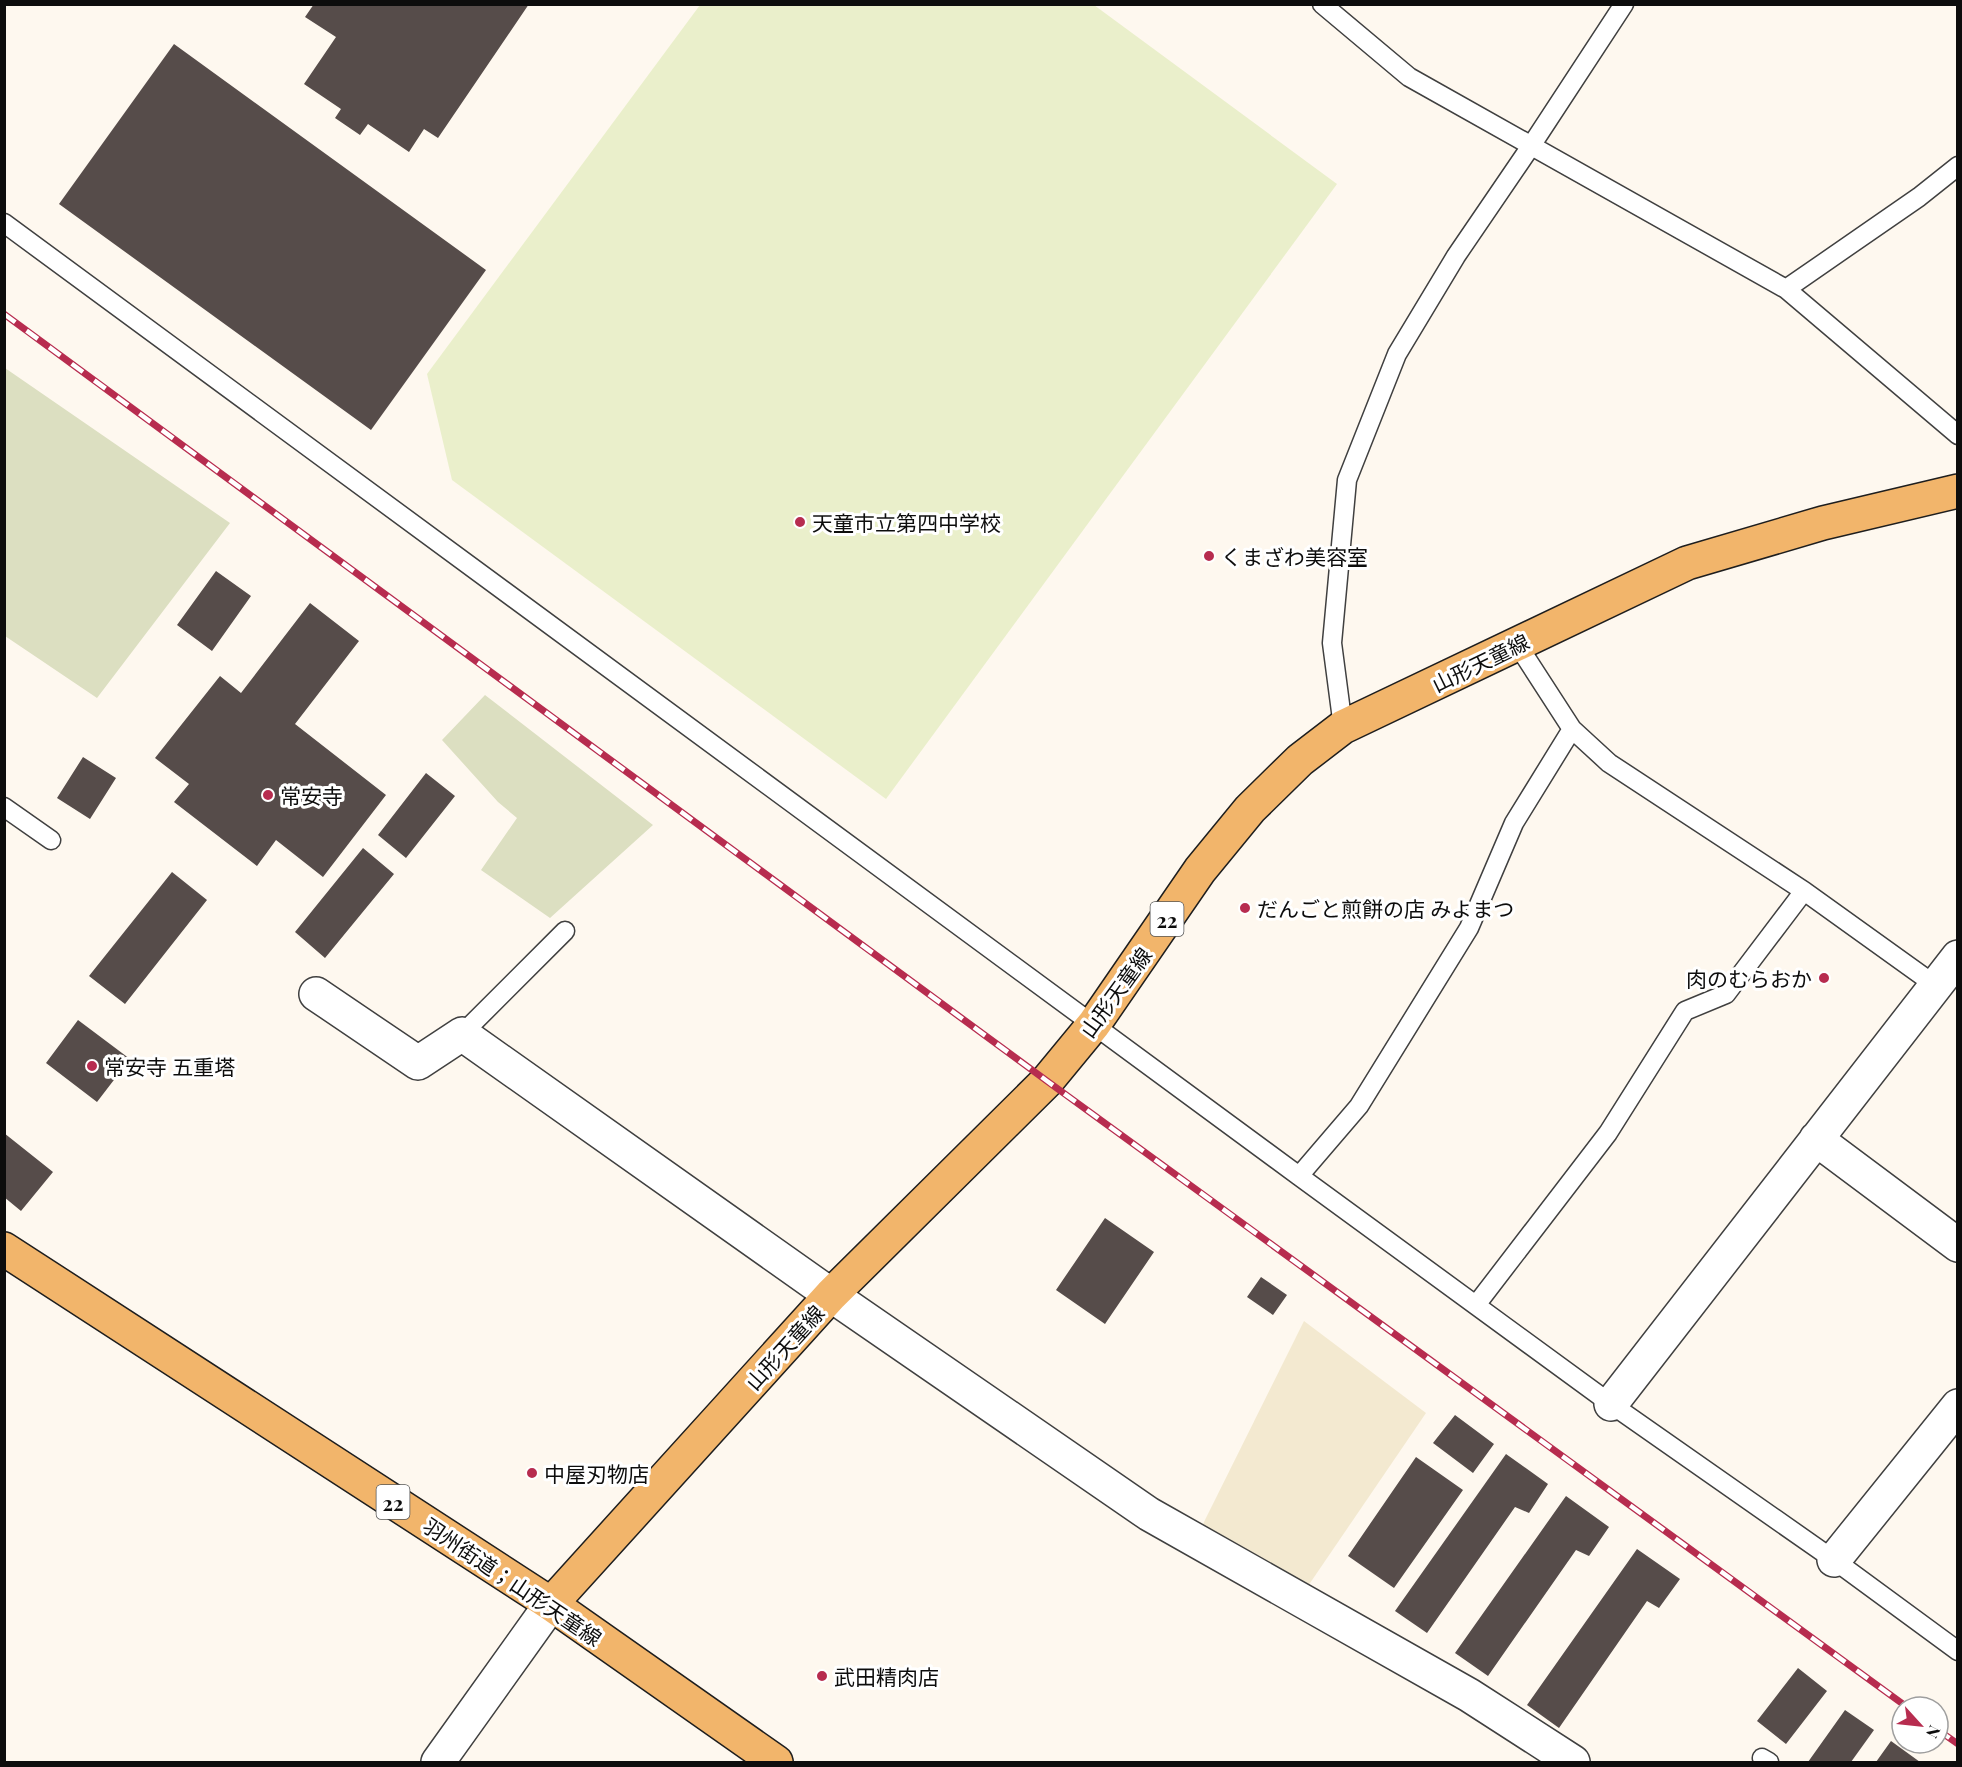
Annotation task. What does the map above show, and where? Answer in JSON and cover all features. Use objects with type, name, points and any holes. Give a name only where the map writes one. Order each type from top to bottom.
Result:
[{"type":"main road","name":"山形天童線","points":[[551,1604],[831,1295],[1047,1081],[1094,1024],[1200,870],[1250,809],[1300,760],[1343,727],[1687,563],[1823,523],[1958,491]]},
{"type":"main road","name":"羽州街道；山形天童線","points":[[4,1249],[551,1604],[769,1760]]},
{"type":"street","points":[[1611,1404],[1958,957]]},
{"type":"street","points":[[316,994],[418,1063],[462,1034],[831,1295],[1149,1514],[1469,1695],[1573,1762]]},
{"type":"street","points":[[1816,1139],[1958,1245]]},
{"type":"street","points":[[1834,1560],[1958,1406]]},
{"type":"street","points":[[438,1762],[551,1604]]},
{"type":"lane","points":[[1322,4],[1343,11],[1409,77],[1786,289],[1958,435]]},
{"type":"lane","points":[[1343,727],[1332,644],[1347,480],[1397,354],[1456,256],[1624,4]]},
{"type":"lane","points":[[1786,289],[1919,197],[1958,166]]},
{"type":"lane","points":[[4,223],[1299,1176],[1611,1404],[1834,1560],[1958,1651]]},
{"type":"lane","points":[[1518,644],[1572,729],[1609,764],[1804,891],[1935,986]]},
{"type":"lane","points":[[1299,1176],[1359,1106],[1469,928],[1514,823],[1572,729]]},
{"type":"lane","points":[[4,807],[51,840]]},
{"type":"lane","points":[[1476,1305],[1608,1133],[1685,1011],[1726,994],[1804,891]]},
{"type":"lane","points":[[462,1034],[566,931]]},
{"type":"shaded area","points":[[1304,1321],[1426,1413],[1306,1589],[1200,1530]]},
{"type":"green space","name":"天童市立第四中学校","points":[[700,5],[1094,5],[1337,184],[886,799],[452,480],[427,374]]},
{"type":"green space","points":[[5,368],[230,523],[97,698],[5,636]]},
{"type":"green space","points":[[485,695],[653,825],[550,918],[481,870],[517,818],[498,802],[442,740]]},
{"type":"building","points":[[314,4],[529,4],[438,138],[424,129],[409,152],[368,124],[360,135],[335,118],[341,109],[304,84],[336,37],[305,17]]},
{"type":"building","points":[[174,44],[486,270],[371,430],[59,204]]},
{"type":"building","points":[[216,571],[251,596],[212,651],[177,625]]},
{"type":"building","points":[[310,603],[359,641],[295,724],[386,795],[323,877],[276,840],[257,866],[174,802],[189,784],[155,758],[220,676],[241,693]]},
{"type":"building","points":[[83,757],[116,778],[90,819],[57,798]]},
{"type":"building","points":[[426,773],[455,796],[406,858],[378,835]]},
{"type":"building","points":[[363,848],[394,874],[325,958],[295,932]]},
{"type":"building","points":[[172,872],[207,900],[125,1004],[89,976]]},
{"type":"building","points":[[78,1020],[130,1059],[97,1102],[46,1063]]},
{"type":"building","points":[[4,1133],[53,1172],[21,1211],[4,1197]]},
{"type":"building","points":[[1105,1218],[1154,1252],[1105,1324],[1056,1290]]},
{"type":"building","points":[[1261,1277],[1287,1295],[1273,1315],[1247,1297]]},
{"type":"building","points":[[1455,1415],[1494,1444],[1473,1473],[1433,1443]]},
{"type":"building","points":[[1506,1454],[1548,1484],[1529,1513],[1515,1507],[1427,1633],[1395,1611]]},
{"type":"building","points":[[1416,1457],[1463,1490],[1394,1588],[1348,1556]]},
{"type":"building","points":[[1566,1496],[1609,1527],[1589,1556],[1576,1550],[1488,1676],[1455,1653]]},
{"type":"building","points":[[1637,1549],[1680,1579],[1659,1608],[1647,1601],[1559,1728],[1527,1705]]},
{"type":"building","points":[[1798,1668],[1827,1691],[1786,1744],[1757,1721]]},
{"type":"building","points":[[1845,1710],[1874,1730],[1851,1762],[1808,1762]]},
{"type":"building","points":[[1890,1742],[1890,1755],[1910,1755],[1920,1762],[1876,1762]]},
{"type":"railway","points":[[4,314],[1047,1081],[1891,1695]]},
{"type":"railway","points":[[1950,1738],[1958,1744]]},
{"type":"place","name":"天童市立第四中学校","points":[[800,522]]},
{"type":"place","name":"くまざわ美容室","points":[[1209,556]]},
{"type":"place","name":"常安寺","points":[[268,795]]},
{"type":"place","name":"だんごと煎餅の店 みよまつ","points":[[1245,908]]},
{"type":"place","name":"肉のむらおか","points":[[1824,978]]},
{"type":"place","name":"常安寺 五重塔","points":[[92,1066]]},
{"type":"place","name":"中屋刃物店","points":[[532,1473]]},
{"type":"place","name":"武田精肉店","points":[[822,1676]]}]
